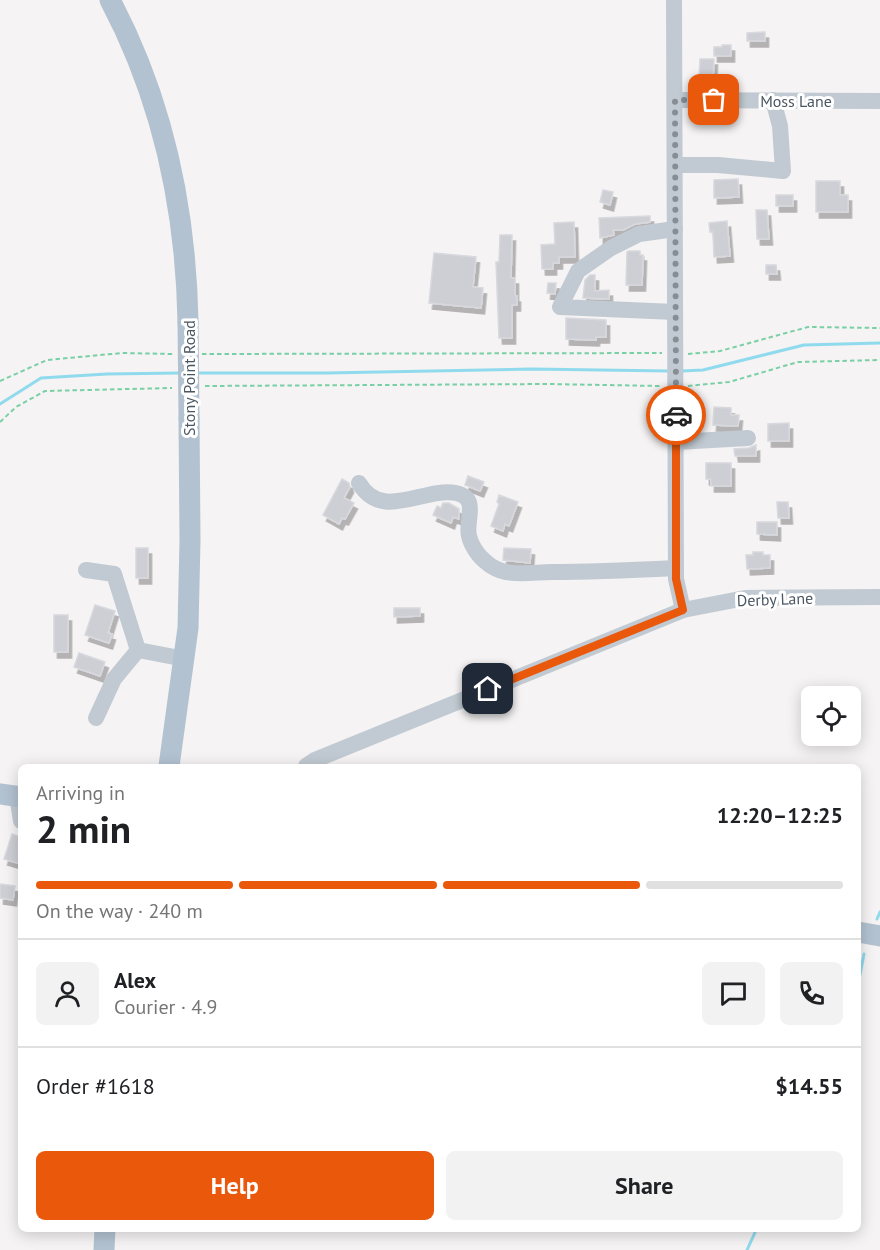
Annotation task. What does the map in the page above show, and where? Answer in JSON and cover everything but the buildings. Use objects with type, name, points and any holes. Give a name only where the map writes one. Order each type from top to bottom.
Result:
[{"type":"main road","name":"Stony Point Road","points":[[110,0],[137,57],[164,136],[181,219],[185,255],[188,322],[190,590],[186,659],[169,764]]},
{"type":"main road","points":[[861,933],[880,936]]},
{"type":"main road","points":[[104,1250],[105,1232]]},
{"type":"street","points":[[674,0],[676,579],[683,610]]},
{"type":"street","name":"Moss Lane","points":[[675,100],[880,101]]},
{"type":"street","points":[[675,165],[718,165],[783,171],[780,126],[773,100]]},
{"type":"street","points":[[675,229],[639,234],[611,248],[578,271],[560,308],[675,312]]},
{"type":"street","points":[[676,442],[748,438]]},
{"type":"street","points":[[359,483],[370,497],[388,502],[445,493],[464,496],[470,507],[468,534],[477,552],[486,563],[507,572],[599,572],[676,568]]},
{"type":"street","points":[[86,570],[114,574],[138,650]]},
{"type":"street","name":"Derby Lane","points":[[309,764],[683,610],[745,598],[880,597]]},
{"type":"street","points":[[138,650],[186,659]]},
{"type":"street","points":[[96,718],[114,679],[138,650]]},
{"type":"street","points":[[13,796],[18,812]]},
{"type":"path","points":[[201,354],[510,352],[675,358],[720,351],[808,327],[880,328]]},
{"type":"path","points":[[0,381],[47,360],[122,353],[178,354]]},
{"type":"path","points":[[197,387],[729,382],[798,362],[880,360]]},
{"type":"path","points":[[0,422],[16,408],[45,391],[175,388]]},
{"type":"waterway","points":[[681,371],[703,370],[804,345],[880,343]]},
{"type":"waterway","points":[[195,373],[532,369],[669,371]]},
{"type":"waterway","points":[[0,404],[41,378],[180,373]]},
{"type":"waterway","points":[[877,919],[880,912]]},
{"type":"waterway","points":[[861,970],[864,954]]},
{"type":"waterway","points":[[747,1250],[755,1232]]},
{"type":"way so far","points":[[676,415],[675,100],[714,100]]},
{"type":"route","points":[[488,689],[683,610],[676,579],[676,415]]}]
